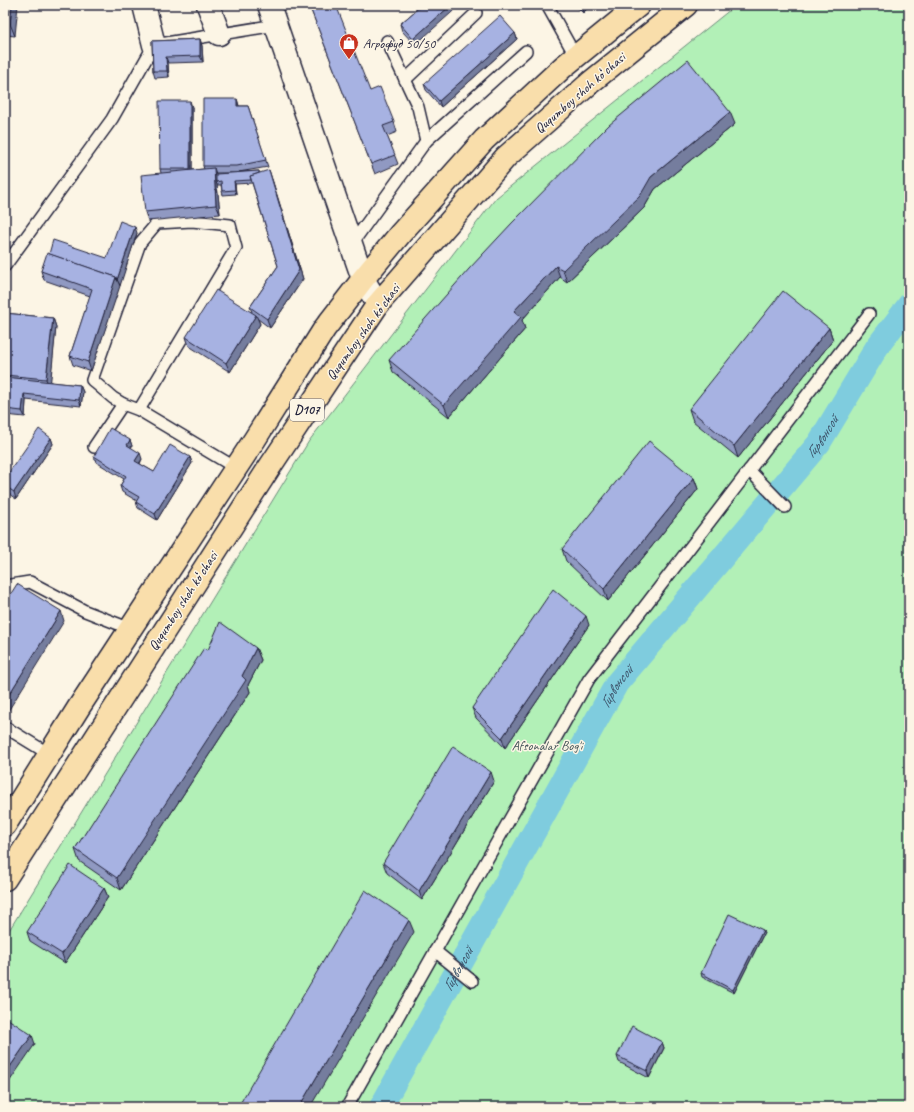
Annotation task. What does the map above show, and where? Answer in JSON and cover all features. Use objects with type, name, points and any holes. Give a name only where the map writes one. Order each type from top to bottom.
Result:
[{"type":"main road","points":[[144,5],[154,45]]},
{"type":"main road","points":[[208,5],[219,34]]},
{"type":"main road","name":"Ququmboy shoh koʻchasi","points":[[5,825],[325,328],[401,233],[484,140],[573,58],[640,5]]},
{"type":"main road","name":"Ququmboy shoh koʻchasi","points":[[5,878],[273,461],[378,304],[506,157],[591,82],[686,5]]},
{"type":"main road","points":[[272,15],[363,279],[378,304]]},
{"type":"lane","points":[[547,5],[571,48],[573,58]]},
{"type":"lane","points":[[405,80],[476,13]]},
{"type":"lane","points":[[5,266],[112,119],[154,45],[219,34],[272,15]]},
{"type":"lane","points":[[387,41],[418,108],[426,141]]},
{"type":"lane","points":[[351,245],[426,141],[526,51]]},
{"type":"lane","points":[[139,410],[236,248],[230,225],[192,221],[157,223],[140,243],[92,380],[113,398],[123,404],[139,410],[236,468]]},
{"type":"lane","points":[[347,1107],[589,679],[869,314]]},
{"type":"lane","points":[[94,447],[123,404]]},
{"type":"lane","points":[[749,470],[785,507]]},
{"type":"lane","points":[[5,593],[11,585],[30,582],[85,612],[131,629]]},
{"type":"lane","points":[[5,727],[50,754]]},
{"type":"lane","points":[[435,951],[472,981]]},
{"type":"green space","name":"Afsonalar Bog'i","points":[[736,5],[909,5],[909,1107],[5,1107],[5,937],[309,441],[496,198]]},
{"type":"building","points":[[5,5],[12,5],[10,24],[5,23]]},
{"type":"building","points":[[309,5],[336,5],[370,91],[380,87],[394,122],[383,126],[395,155],[371,164]]},
{"type":"building","points":[[422,5],[451,5],[413,39],[400,24]]},
{"type":"building","points":[[578,5],[586,5],[582,9]]},
{"type":"building","points":[[500,16],[515,33],[439,101],[424,84]]},
{"type":"building","points":[[200,39],[200,56],[166,57],[167,71],[153,71],[152,41]]},
{"type":"building","points":[[688,60],[730,112],[651,177],[640,196],[563,270],[556,266],[514,311],[521,317],[444,405],[389,360],[469,269],[512,223],[609,125]]},
{"type":"building","points":[[203,99],[237,99],[237,106],[248,106],[266,160],[237,166],[203,166]]},
{"type":"building","points":[[159,101],[190,101],[190,169],[160,169]]},
{"type":"building","points":[[214,168],[216,205],[145,212],[141,175]]},
{"type":"building","points":[[269,170],[299,270],[267,319],[250,307],[278,266],[250,176]]},
{"type":"building","points":[[259,171],[259,173],[250,176],[251,180],[234,181],[235,190],[222,191],[221,181],[216,182],[216,174]]},
{"type":"building","points":[[120,221],[135,227],[117,280],[116,277],[49,254],[53,240],[107,258]]},
{"type":"building","points":[[47,253],[116,277],[88,362],[70,356],[92,289],[41,271]]},
{"type":"building","points":[[216,290],[256,315],[226,363],[186,337]]},
{"type":"building","points":[[783,291],[829,328],[734,446],[689,409]]},
{"type":"building","points":[[5,313],[53,318],[46,379],[5,375]]},
{"type":"building","points":[[5,377],[80,385],[79,400],[24,394],[22,411],[5,409]]},
{"type":"building","points":[[110,428],[130,440],[127,445],[140,453],[135,461],[154,472],[170,445],[190,457],[155,514],[136,502],[139,497],[120,486],[126,476],[94,456]]},
{"type":"building","points":[[39,429],[51,438],[14,492],[5,486],[5,478]]},
{"type":"building","points":[[649,441],[694,478],[604,589],[562,549]]},
{"type":"building","points":[[17,584],[61,611],[5,701],[5,603]]},
{"type":"building","points":[[553,589],[586,616],[502,738],[472,708]]},
{"type":"building","points":[[220,622],[256,648],[242,676],[246,680],[117,878],[75,849],[204,648],[208,650]]},
{"type":"building","points":[[453,746],[491,772],[419,891],[383,863]]},
{"type":"building","points":[[70,865],[104,888],[62,954],[27,932]]},
{"type":"building","points":[[365,890],[409,920],[299,1107],[238,1107]]},
{"type":"building","points":[[729,914],[763,930],[733,990],[701,973]]},
{"type":"building","points":[[5,1017],[32,1035],[5,1074]]},
{"type":"building","points":[[632,1026],[662,1042],[647,1071],[617,1056]]},
{"type":"waterway","name":"Гирвонсой","points":[[381,1107],[617,683],[819,443],[877,347],[909,305]]},
{"type":"place","name":"Агрофуд 50/50","points":[[349,60]]}]
